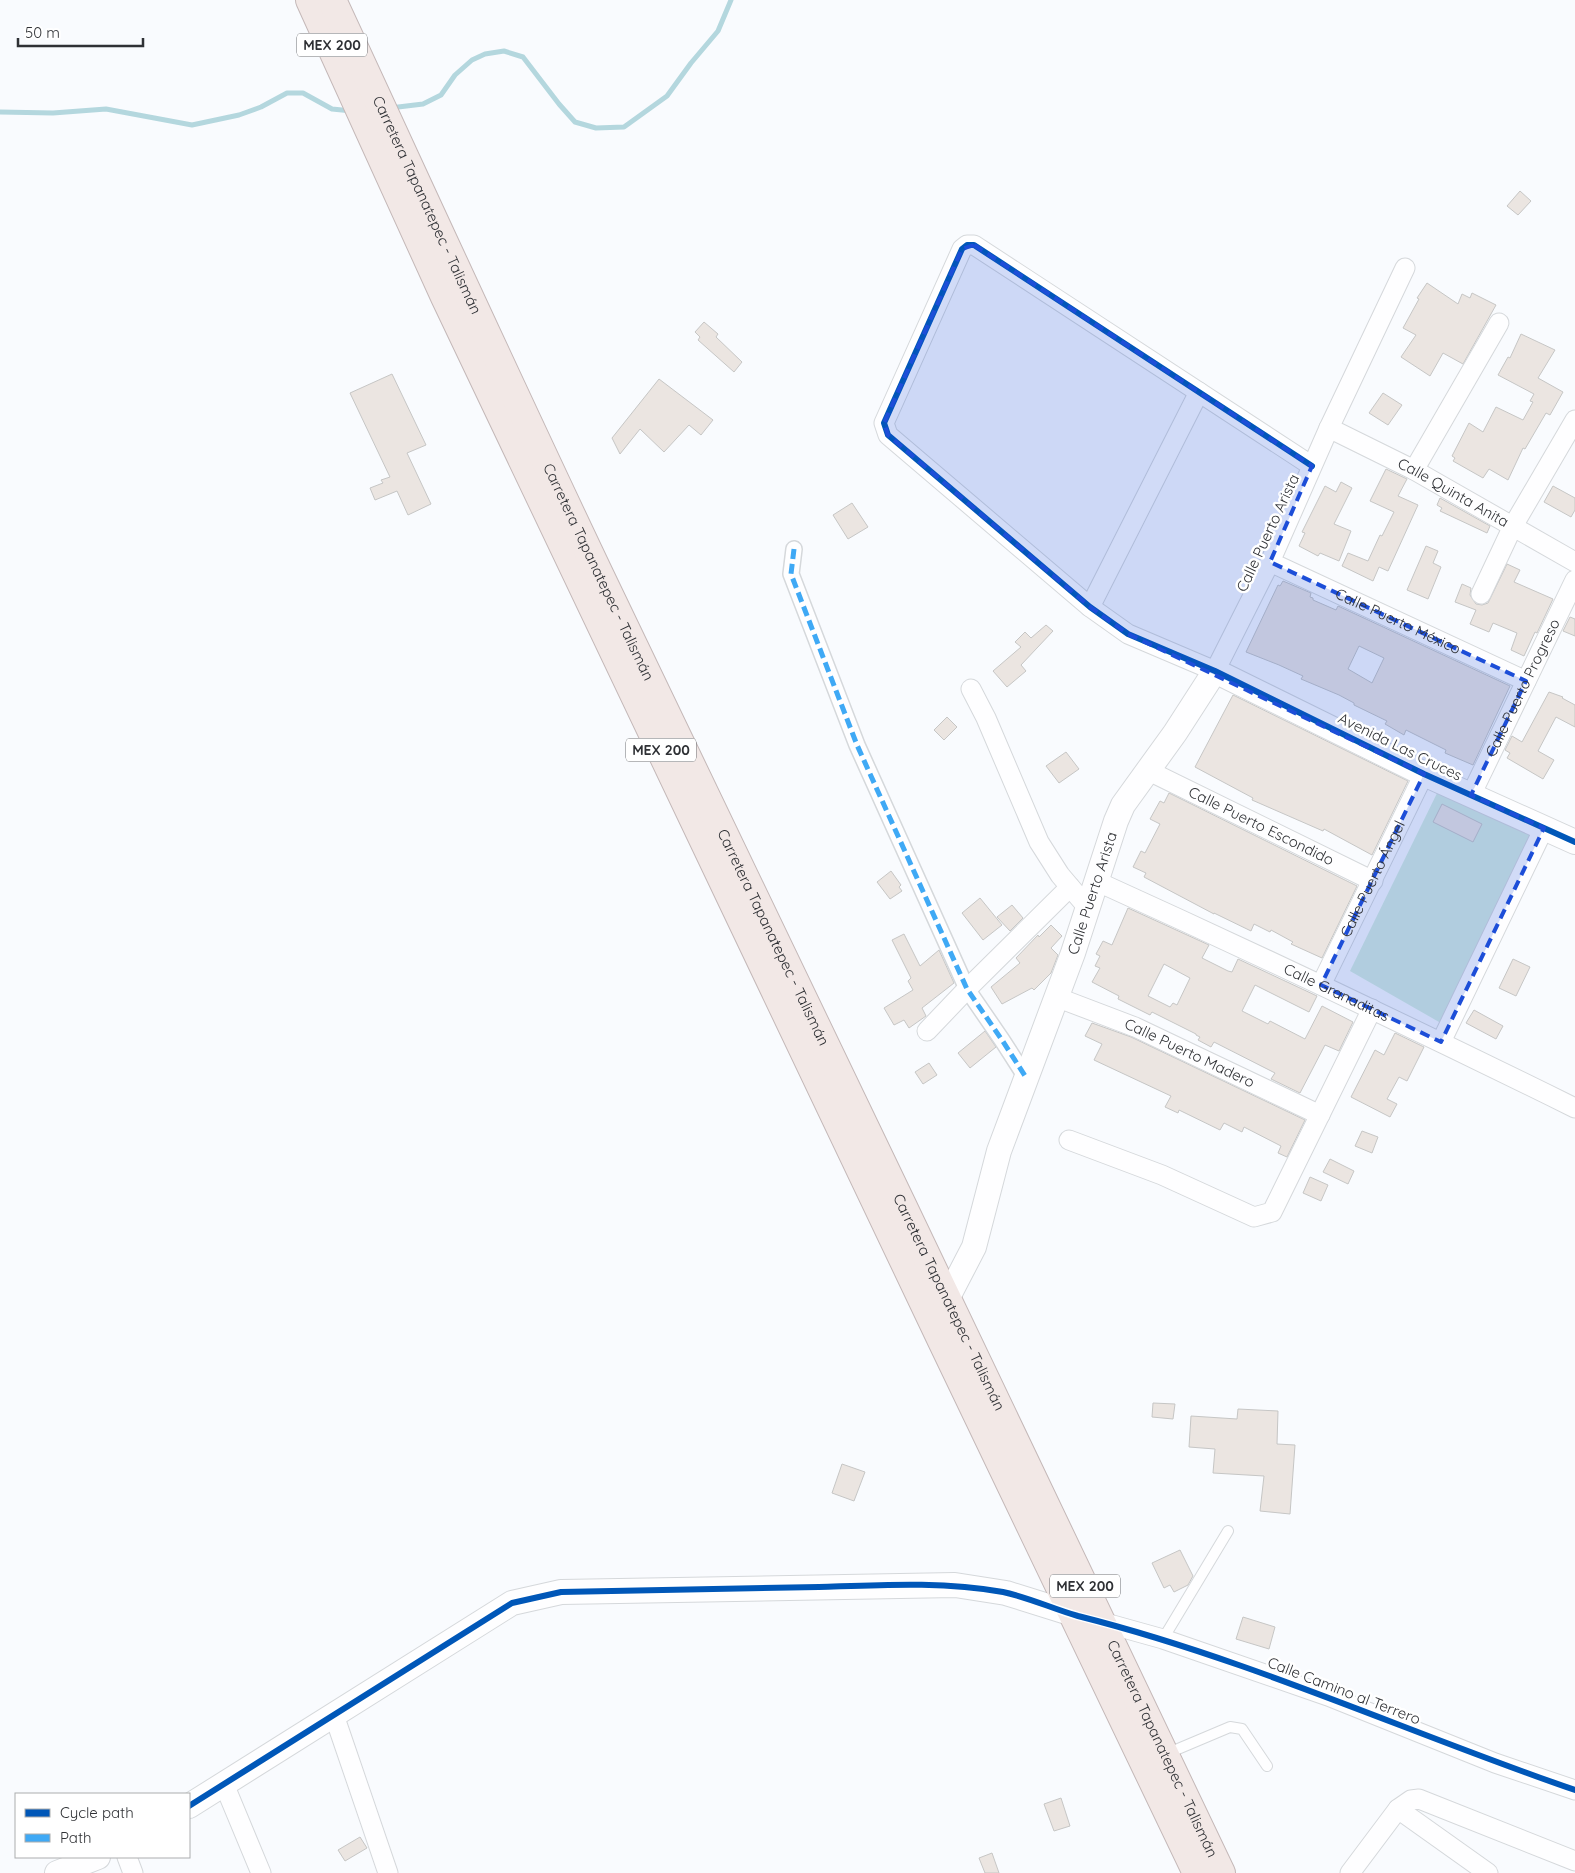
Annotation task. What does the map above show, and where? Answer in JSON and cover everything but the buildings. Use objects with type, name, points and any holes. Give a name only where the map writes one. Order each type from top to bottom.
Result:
[{"type":"highway","name":"Carretera Tapanatepec - Talismán","points":[[310,0],[361,85]]},
{"type":"highway","name":"Carretera Tapanatepec - Talismán","points":[[332,0],[361,85],[394,158],[599,575],[1221,1873]]},
{"type":"highway","name":"Carretera Tapanatepec - Talismán","points":[[394,158],[449,306],[942,1343],[1075,1615],[1197,1873]]},
{"type":"street","points":[[1215,672],[1128,634],[1090,607],[888,435],[884,423],[962,249],[974,245],[1312,466]]},
{"type":"street","name":"Calle Puerto Arista","points":[[947,1299],[974,1247],[999,1151],[1027,1079],[1123,805],[1149,771],[1215,672],[1270,562],[1329,428],[1405,268]]},
{"type":"street","points":[[1414,470],[1499,323]]},
{"type":"street","points":[[1090,607],[1198,392]]},
{"type":"street","points":[[1481,594],[1513,526],[1575,420]]},
{"type":"street","name":"Calle Quinta Anita","points":[[1329,428],[1414,470],[1575,562]]},
{"type":"street","points":[[794,549],[791,574],[857,745],[967,989],[1027,1079]]},
{"type":"street","name":"Calle Puerto México","points":[[1270,562],[1526,681]]},
{"type":"street","name":"Calle Puerto Progreso","points":[[1471,795],[1575,580]]},
{"type":"street","name":"Avenida Las Cruces","points":[[1215,672],[1424,774],[1575,842]]},
{"type":"street","points":[[970,689],[986,718],[1039,842],[1060,875],[1088,908]]},
{"type":"street","name":"Calle Puerto Escondido","points":[[1149,771],[1373,881]]},
{"type":"street","name":"Calle Puerto Ángel","points":[[1321,985],[1424,774]]},
{"type":"street","points":[[1441,1042],[1544,828]]},
{"type":"street","name":"Calle Granaditas","points":[[1096,881],[1372,1009],[1575,1108]]},
{"type":"street","points":[[927,1031],[1070,887]]},
{"type":"street","name":"Calle Puerto Madero","points":[[1056,997],[1135,1027],[1320,1115]]},
{"type":"street","points":[[1069,1140],[1162,1175],[1254,1217],[1272,1212],[1372,1009]]},
{"type":"street","points":[[190,1805],[512,1603],[560,1592],[955,1585],[1006,1593],[1102,1622]]},
{"type":"street","name":"Calle Camino al Terrero","points":[[1102,1622],[1163,1639],[1328,1696],[1495,1763],[1575,1790]]},
{"type":"street","points":[[334,1715],[388,1873]]},
{"type":"street","points":[[224,1784],[261,1873]]},
{"type":"street","points":[[1350,1873],[1398,1809],[1411,1800],[1419,1799],[1575,1862]]},
{"type":"street","points":[[1398,1809],[1488,1873]]},
{"type":"street","points":[[56,1873],[95,1858]]},
{"type":"street","points":[[126,1858],[132,1873]]},
{"type":"street","points":[[1569,1873],[1575,1866]]},
{"type":"lane","points":[[1163,1639],[1228,1531]]},
{"type":"lane","points":[[1165,1754],[1230,1726],[1242,1728],[1267,1766]]},
{"type":"highlighted area","points":[[974,245],[1312,466],[1270,562],[1526,681],[1471,795],[1544,828],[1441,1042],[1321,985],[1424,774],[1128,634],[1090,607],[888,435],[884,423],[962,249]]},
{"type":"green space","points":[[1441,785],[1539,835],[1446,1026],[1350,971]]},
{"type":"waterway","points":[[390,108],[423,104],[441,95],[455,75],[472,60],[485,54],[504,51],[523,57],[575,122],[596,128],[624,127],[667,96],[718,31],[731,0]]},
{"type":"waterway","points":[[0,112],[53,113],[106,109],[192,125],[239,115],[261,107],[287,93],[303,93],[332,109],[352,111]]},
{"type":"marked path","points":[[794,549],[791,574],[857,745],[967,989],[1027,1079]]},
{"type":"cycle path","points":[[1312,466],[974,245],[967,245],[962,249],[884,423],[888,435],[1090,607],[1128,634],[1215,671],[1424,774],[1575,842]]},
{"type":"cycle path","points":[[190,1805],[512,1603],[561,1592],[888,1585],[957,1586],[1003,1592],[1022,1597],[1204,1653],[1575,1790]]}]
